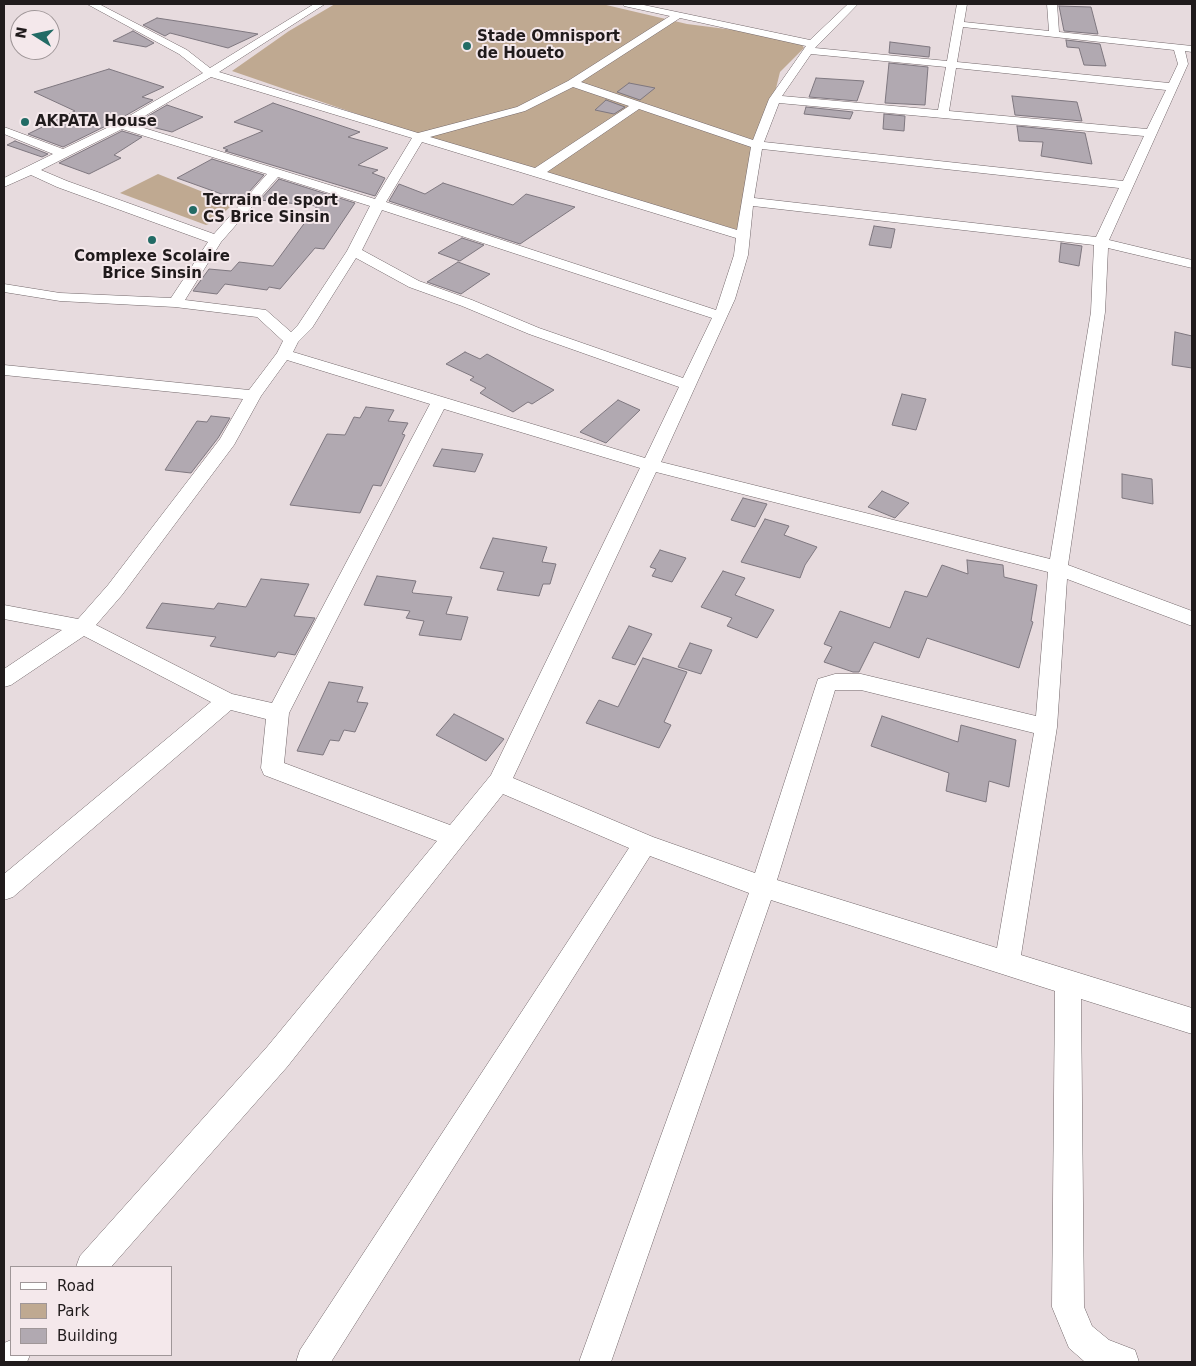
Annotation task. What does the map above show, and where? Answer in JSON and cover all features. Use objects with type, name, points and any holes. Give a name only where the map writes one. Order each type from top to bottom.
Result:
[{"type":"street","points":[[92,4],[183,52],[210,73],[743,236]]},
{"type":"street","points":[[627,4],[668,8],[679,15],[778,37],[815,41],[952,64],[1172,87]]},
{"type":"street","points":[[92,1266],[277,1057],[455,838],[498,782],[584,606],[728,299],[741,255],[747,202],[757,145],[775,100],[815,41],[853,4]]},
{"type":"street","points":[[943,115],[962,4]]},
{"type":"street","points":[[1052,4],[1054,34]]},
{"type":"street","points":[[300,5],[317,6]]},
{"type":"street","points":[[4,183],[121,125],[210,73],[317,6]]},
{"type":"street","points":[[4,679],[83,627],[115,590],[228,441],[253,395],[304,328],[354,251],[378,204],[418,136],[520,109],[572,83],[679,15]]},
{"type":"street","points":[[959,24],[1192,49]]},
{"type":"street","points":[[778,37],[815,41]]},
{"type":"street","points":[[1007,963],[1046,728],[1058,568],[1098,312],[1101,242],[1172,87],[1187,65],[1178,47]]},
{"type":"street","points":[[572,83],[757,145],[1127,185]]},
{"type":"street","points":[[775,100],[1151,133]]},
{"type":"street","points":[[537,173],[638,105]]},
{"type":"street","points":[[121,125],[378,204],[720,316]]},
{"type":"street","points":[[4,130],[62,153]]},
{"type":"street","points":[[29,169],[62,184],[216,240]]},
{"type":"street","points":[[175,303],[216,240],[276,172]]},
{"type":"street","points":[[747,202],[1101,242],[1192,264]]},
{"type":"street","points":[[354,251],[414,284],[467,303],[534,331],[687,385]]},
{"type":"street","points":[[4,288],[60,296],[175,303],[261,313],[288,347],[440,401],[649,465],[1058,568],[1192,619]]},
{"type":"street","points":[[4,370],[253,395]]},
{"type":"street","points":[[440,401],[278,713],[272,768],[455,838]]},
{"type":"street","points":[[4,612],[83,627],[227,701],[278,713]]},
{"type":"street","points":[[595,1362],[763,888],[826,684],[861,682],[1046,728]]},
{"type":"street","points":[[4,890],[227,701]]},
{"type":"street","points":[[498,782],[645,844],[763,888],[1192,1021]]},
{"type":"street","points":[[312,1362],[645,844]]},
{"type":"street","points":[[1068,982],[1068,1307],[1080,1337],[1098,1352],[1123,1362]]},
{"type":"green space","points":[[335,4],[602,4],[687,24],[765,34],[801,43],[804,48],[780,72],[741,231],[418,135],[232,71],[289,31]]},
{"type":"green space","points":[[158,174],[208,194],[231,206],[214,222],[206,225],[120,193]]},
{"type":"building","points":[[1059,6],[1091,7],[1098,34],[1064,31]]},
{"type":"building","points":[[157,18],[258,34],[228,48],[170,33],[165,36],[143,25]]},
{"type":"building","points":[[133,31],[154,43],[146,47],[113,41]]},
{"type":"building","points":[[1066,40],[1100,44],[1106,66],[1084,65],[1079,48],[1067,47]]},
{"type":"building","points":[[890,42],[930,47],[929,57],[889,53]]},
{"type":"building","points":[[889,63],[928,67],[925,105],[885,103]]},
{"type":"building","points":[[109,69],[164,87],[142,97],[153,100],[63,147],[28,134],[75,111],[34,92]]},
{"type":"building","points":[[816,78],[864,81],[857,101],[809,97]]},
{"type":"building","points":[[629,83],[655,88],[640,100],[617,92]]},
{"type":"building","points":[[1012,96],[1077,102],[1082,121],[1015,115]]},
{"type":"building","points":[[606,100],[625,107],[614,114],[595,110]]},
{"type":"building","points":[[273,103],[360,132],[348,137],[388,148],[358,165],[378,170],[372,173],[385,178],[375,196],[225,151],[228,150],[223,148],[263,131],[234,122]]},
{"type":"building","points":[[167,105],[203,117],[172,132],[136,123]]},
{"type":"building","points":[[806,107],[853,112],[850,119],[804,114]]},
{"type":"building","points":[[884,114],[905,116],[904,131],[883,129]]},
{"type":"building","points":[[1017,126],[1085,133],[1092,164],[1041,156],[1043,142],[1019,141]]},
{"type":"building","points":[[122,131],[142,137],[114,155],[121,158],[89,174],[59,163]]},
{"type":"building","points":[[15,141],[48,154],[42,157],[7,145]]},
{"type":"building","points":[[212,159],[264,175],[241,201],[177,178]]},
{"type":"building","points":[[279,179],[355,203],[324,249],[315,248],[280,289],[269,287],[267,290],[225,284],[217,294],[193,291],[209,269],[231,271],[239,262],[273,266],[317,206],[260,200]]},
{"type":"building","points":[[443,183],[513,205],[526,194],[575,207],[520,244],[389,201],[399,184],[425,194]]},
{"type":"building","points":[[874,226],[895,229],[891,248],[869,245]]},
{"type":"building","points":[[462,238],[484,245],[460,261],[438,253]]},
{"type":"building","points":[[1061,243],[1082,246],[1079,266],[1059,262]]},
{"type":"building","points":[[458,262],[490,274],[461,294],[427,282]]},
{"type":"building","points":[[1175,332],[1192,336],[1192,368],[1172,365]]},
{"type":"building","points":[[465,352],[480,359],[487,354],[554,390],[532,404],[528,402],[513,412],[480,393],[486,388],[470,380],[474,377],[446,364]]},
{"type":"building","points":[[902,394],[926,399],[916,430],[892,425]]},
{"type":"building","points":[[618,400],[640,410],[606,443],[580,432]]},
{"type":"building","points":[[366,407],[394,410],[388,421],[408,423],[402,434],[405,435],[381,486],[373,485],[360,513],[290,505],[327,434],[345,435],[354,417],[360,418]]},
{"type":"building","points":[[211,416],[230,418],[218,438],[191,473],[165,470],[197,421],[207,422]]},
{"type":"building","points":[[442,449],[483,454],[475,472],[433,466]]},
{"type":"building","points":[[1122,474],[1152,479],[1153,504],[1122,498]]},
{"type":"building","points":[[882,491],[909,503],[895,518],[868,507]]},
{"type":"building","points":[[743,498],[767,504],[755,527],[731,520]]},
{"type":"building","points":[[765,519],[789,526],[784,535],[817,547],[805,565],[800,578],[741,562]]},
{"type":"building","points":[[493,538],[547,547],[542,562],[556,564],[550,584],[543,584],[539,596],[497,590],[504,572],[480,568]]},
{"type":"building","points":[[660,550],[686,558],[672,582],[652,576],[656,569],[650,567]]},
{"type":"building","points":[[967,560],[1003,565],[1004,577],[1037,585],[1031,621],[1033,622],[1019,668],[927,638],[919,658],[874,642],[859,672],[853,672],[824,662],[832,647],[824,644],[840,611],[890,628],[905,591],[927,597],[942,565],[968,574]]},
{"type":"building","points":[[723,571],[745,578],[735,595],[774,610],[757,638],[727,626],[732,618],[701,607]]},
{"type":"building","points":[[377,576],[416,581],[413,593],[452,597],[446,614],[468,617],[461,640],[419,635],[424,621],[406,618],[410,611],[364,605]]},
{"type":"building","points":[[261,579],[309,584],[294,616],[315,618],[295,655],[278,652],[275,657],[210,646],[216,637],[146,628],[162,603],[214,609],[218,603],[246,607]]},
{"type":"building","points":[[629,626],[652,634],[635,665],[612,658]]},
{"type":"building","points":[[690,643],[712,650],[701,674],[678,667]]},
{"type":"building","points":[[643,658],[687,672],[664,722],[671,725],[659,748],[586,723],[599,700],[618,707]]},
{"type":"building","points":[[329,682],[363,687],[357,702],[368,703],[355,732],[344,730],[339,741],[330,740],[323,755],[297,751]]},
{"type":"building","points":[[454,714],[504,739],[486,761],[436,735]]},
{"type":"building","points":[[882,716],[958,742],[961,725],[1016,740],[1009,787],[989,781],[986,802],[946,791],[949,773],[871,746]]},
{"type":"place","name":"Stade Omnisport de Houeto","points":[[467,46]]},
{"type":"place","name":"AKPATA House","points":[[25,122]]},
{"type":"place","name":"Terrain de sport CS Brice Sinsin","points":[[193,210]]},
{"type":"place","name":"Complexe Scolaire Brice Sinsin","points":[[152,240]]}]
